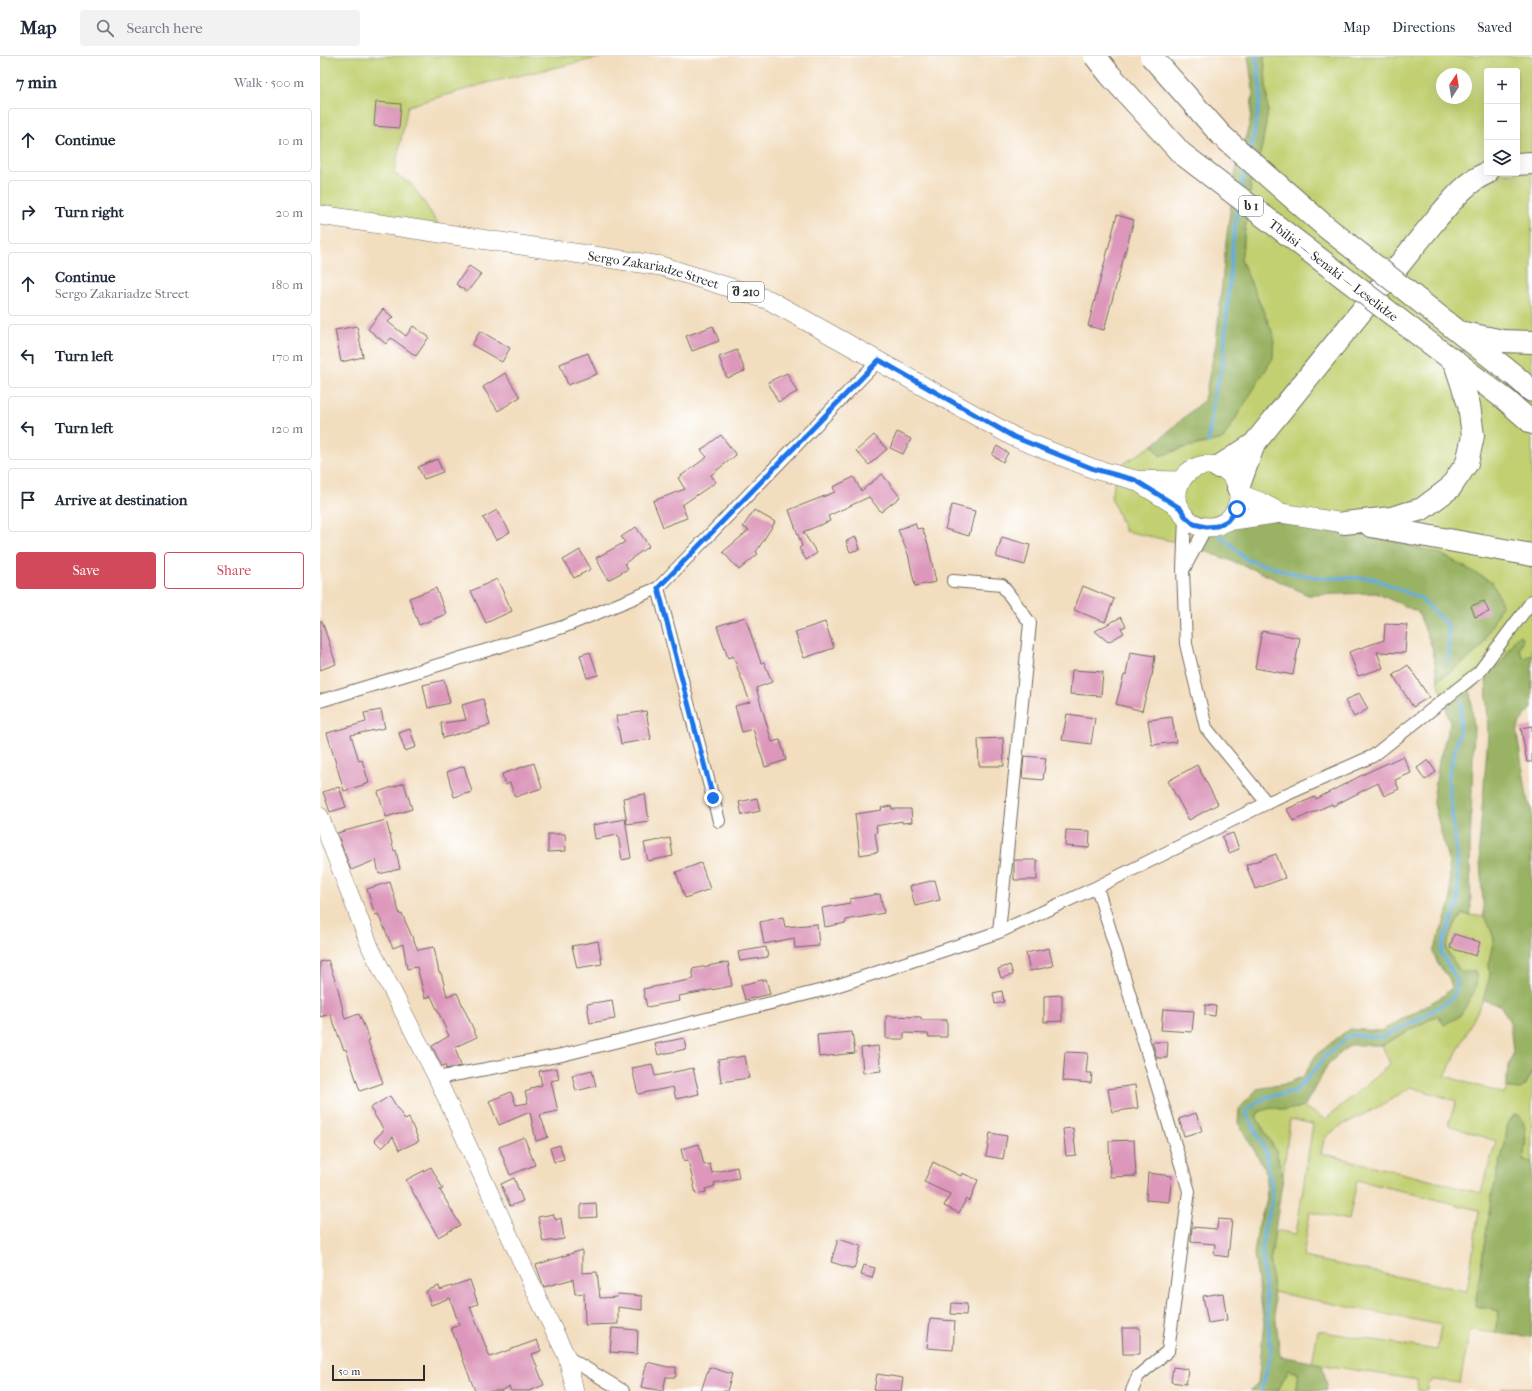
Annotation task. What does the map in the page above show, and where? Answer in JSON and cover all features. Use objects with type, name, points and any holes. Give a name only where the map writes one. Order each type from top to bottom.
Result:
[{"type":"highway","name":"Tbilisi — Senaki — Leselidze","points":[[1095,56],[1110,75],[1181,153],[1454,360],[1506,400],[1532,423]]},
{"type":"highway","name":"Tbilisi — Senaki — Leselidze","points":[[1151,56],[1221,135],[1326,227],[1532,391]]},
{"type":"highway","points":[[1520,164],[1532,163]]},
{"type":"highway","points":[[1218,467],[1254,444],[1459,193],[1484,174]]},
{"type":"highway","points":[[1461,333],[1503,341],[1532,342]]},
{"type":"highway","points":[[1344,523],[1391,518],[1422,509],[1450,488],[1467,463],[1473,436],[1469,405],[1454,360]]},
{"type":"highway","points":[[1239,491],[1254,444]]},
{"type":"highway","points":[[1344,523],[1382,528],[1532,555]]},
{"type":"main road","name":"Sergo Zakariadze Street","points":[[320,215],[661,266],[770,300],[1014,437],[1094,469],[1135,480],[1181,481]]},
{"type":"main road","points":[[1227,521],[1237,509],[1239,491],[1231,475],[1218,467],[1204,465],[1197,467],[1185,475],[1181,481],[1178,494],[1182,512],[1194,524],[1206,527],[1217,526],[1227,521],[1281,513],[1344,523]]},
{"type":"main road","name":"Sergo Zakariadze Street","points":[[1135,480],[1182,512]]},
{"type":"main road","points":[[1239,491],[1281,513]]},
{"type":"main road","points":[[320,816],[371,949],[436,1078],[567,1357],[575,1391]]},
{"type":"street","points":[[320,701],[563,626],[658,588],[879,360]]},
{"type":"street","points":[[1182,512],[1186,644],[1206,728],[1267,803]]},
{"type":"street","points":[[1183,570],[1206,527]]},
{"type":"street","points":[[953,580],[1002,585],[1030,623],[999,932]]},
{"type":"street","points":[[658,588],[719,821]]},
{"type":"street","points":[[436,1078],[562,1055],[827,989],[999,932],[1097,887],[1267,803],[1373,756],[1479,672],[1532,601]]},
{"type":"street","points":[[1097,887],[1189,1191],[1168,1351],[1138,1376],[1132,1391]]},
{"type":"street","points":[[567,1357],[623,1391]]},
{"type":"green space","points":[[320,56],[607,56],[491,82],[408,106],[394,173],[411,184],[447,239],[320,207]]},
{"type":"green space","points":[[1248,56],[1264,56],[1268,111],[1262,146],[1251,184],[1241,260],[1274,336],[1273,358],[1223,439],[1183,448],[1160,456],[1153,445],[1204,400],[1216,344],[1226,242],[1235,174],[1250,122],[1253,90]]},
{"type":"green space","points":[[1264,56],[1532,56],[1532,656],[1531,655],[1524,659],[1519,650],[1516,637],[1501,665],[1486,673],[1470,692],[1446,708],[1438,680],[1464,662],[1502,605],[1233,523],[1186,544],[1125,531],[1111,497],[1118,467],[1153,445],[1160,456],[1183,448],[1223,439],[1274,336],[1241,260],[1251,184],[1262,146],[1268,111]]},
{"type":"green space","points":[[1266,519],[1381,538],[1441,554],[1492,582],[1502,604],[1481,648],[1438,680],[1432,647],[1418,612],[1376,593],[1308,595],[1258,571],[1186,544],[1233,523]]},
{"type":"green space","points":[[1521,635],[1523,639],[1519,650],[1524,659],[1531,654],[1532,656],[1532,708],[1520,722],[1517,734],[1528,802],[1532,808],[1532,1071],[1526,1085],[1519,1090],[1507,1088],[1507,1073],[1513,1053],[1510,1022],[1500,1005],[1483,1000],[1490,975],[1489,962],[1494,939],[1489,924],[1484,917],[1479,848],[1488,735],[1486,673],[1501,665],[1516,637]]},
{"type":"green space","points":[[1470,692],[1474,728],[1470,849],[1471,915],[1462,914],[1451,931],[1446,949],[1460,971],[1475,971],[1477,980],[1474,992],[1460,1016],[1444,1025],[1438,1015],[1382,1045],[1350,1045],[1328,1064],[1304,1107],[1284,1110],[1272,1107],[1259,1112],[1256,1117],[1276,1151],[1283,1177],[1270,1264],[1280,1356],[1322,1364],[1327,1385],[1326,1391],[1297,1391],[1298,1373],[1289,1370],[1278,1391],[1249,1391],[1258,1383],[1264,1323],[1254,1254],[1258,1227],[1267,1199],[1265,1169],[1238,1123],[1239,1109],[1257,1089],[1284,1084],[1303,1077],[1316,1055],[1349,1029],[1381,1031],[1443,996],[1452,987],[1449,978],[1438,964],[1433,952],[1451,903],[1449,864],[1433,800],[1439,761],[1450,723],[1446,708]]},
{"type":"green space","points":[[1462,914],[1484,917],[1489,924],[1494,939],[1489,962],[1490,975],[1483,1000],[1445,1076],[1505,1094],[1507,1088],[1519,1090],[1526,1085],[1532,1071],[1532,1162],[1523,1161],[1526,1138],[1508,1121],[1505,1144],[1492,1195],[1475,1305],[1499,1311],[1495,1333],[1470,1330],[1460,1383],[1434,1380],[1428,1385],[1428,1391],[1418,1391],[1417,1380],[1312,1363],[1318,1331],[1437,1350],[1441,1325],[1273,1292],[1270,1264],[1274,1230],[1296,1234],[1313,1124],[1290,1119],[1283,1177],[1276,1151],[1256,1117],[1259,1112],[1272,1107],[1284,1110],[1304,1107],[1326,1119],[1390,1064],[1382,1045],[1438,1015],[1477,980],[1475,971],[1460,971],[1446,949],[1451,931]],"holes":[[[1411,1087],[1456,1101],[1448,1125],[1496,1141],[1481,1193],[1321,1153],[1324,1139],[1337,1128],[1384,1104]],[[1357,1180],[1479,1210],[1467,1291],[1303,1257],[1310,1212],[1349,1220]]]},
{"type":"green space","points":[[1514,1115],[1519,1115],[1524,1125],[1526,1137],[1523,1161],[1532,1162],[1532,1337],[1495,1333],[1499,1311],[1475,1306],[1492,1195],[1505,1144],[1508,1121]]},
{"type":"green space","points":[[1289,1370],[1298,1373],[1297,1391],[1278,1391],[1281,1383]]},
{"type":"green space","points":[[1502,1387],[1532,1388],[1532,1391],[1502,1391]]},
{"type":"building","points":[[376,102],[401,104],[399,128],[374,126]]},
{"type":"building","points":[[1117,215],[1134,220],[1104,330],[1088,326]]},
{"type":"building","points":[[469,266],[481,274],[467,292],[456,284]]},
{"type":"building","points":[[383,309],[393,317],[388,322],[406,336],[413,326],[429,337],[416,356],[391,338],[386,344],[368,329]]},
{"type":"building","points":[[357,326],[363,357],[341,362],[335,330]]},
{"type":"building","points":[[713,326],[719,341],[692,351],[686,336]]},
{"type":"building","points":[[480,331],[510,348],[502,362],[472,345]]},
{"type":"building","points":[[737,350],[745,371],[727,378],[719,357]]},
{"type":"building","points":[[588,353],[597,374],[568,385],[560,364]]},
{"type":"building","points":[[505,373],[520,397],[498,411],[483,387]]},
{"type":"building","points":[[787,373],[797,392],[778,402],[768,382]]},
{"type":"building","points":[[897,432],[911,439],[903,454],[890,448]]},
{"type":"building","points":[[721,435],[736,455],[711,475],[716,482],[682,505],[687,518],[663,527],[653,501],[685,489],[678,478],[707,457],[701,450]]},
{"type":"building","points":[[874,435],[887,449],[869,465],[856,451]]},
{"type":"building","points":[[997,446],[1008,453],[1003,462],[992,455]]},
{"type":"building","points":[[437,459],[443,472],[424,479],[418,467]]},
{"type":"building","points":[[882,474],[900,497],[881,512],[869,497],[828,516],[830,521],[803,532],[817,553],[806,560],[799,548],[802,546],[789,510],[835,492],[833,487],[854,477],[861,491]]},
{"type":"building","points":[[952,505],[975,511],[969,536],[945,529]]},
{"type":"building","points":[[497,510],[510,532],[496,540],[483,518]]},
{"type":"building","points":[[754,510],[775,522],[756,552],[758,554],[739,570],[723,552],[749,530],[743,527]]},
{"type":"building","points":[[915,523],[917,529],[922,528],[928,544],[936,582],[915,586],[908,554],[898,530]]},
{"type":"building","points":[[636,527],[649,546],[625,563],[628,569],[608,580],[596,558],[625,542],[621,537]]},
{"type":"building","points":[[856,537],[860,549],[850,552],[846,541]]},
{"type":"building","points":[[1002,537],[1030,545],[1025,565],[996,557]]},
{"type":"building","points":[[580,550],[591,569],[574,578],[563,560]]},
{"type":"building","points":[[497,579],[512,611],[486,623],[471,591]]},
{"type":"building","points":[[1083,586],[1114,599],[1105,622],[1074,610]]},
{"type":"building","points":[[436,588],[446,614],[419,625],[409,598]]},
{"type":"building","points":[[1484,601],[1489,612],[1475,617],[1471,606]]},
{"type":"building","points":[[745,617],[761,663],[764,662],[772,682],[756,688],[772,742],[780,740],[786,760],[765,767],[753,729],[742,732],[735,706],[750,702],[733,656],[728,658],[717,626]]},
{"type":"building","points":[[1121,617],[1126,626],[1121,628],[1124,633],[1108,642],[1095,631]]},
{"type":"building","points":[[320,621],[322,621],[336,664],[320,670]]},
{"type":"building","points":[[825,622],[834,648],[804,658],[795,632]]},
{"type":"building","points":[[1385,624],[1407,625],[1405,653],[1377,652],[1383,668],[1358,676],[1349,652],[1384,640]]},
{"type":"building","points":[[1262,631],[1300,638],[1293,675],[1255,668]]},
{"type":"building","points":[[590,652],[598,675],[587,678],[580,655]]},
{"type":"building","points":[[1130,652],[1155,656],[1152,676],[1142,711],[1116,704],[1124,675],[1126,675]]},
{"type":"building","points":[[1408,665],[1429,697],[1413,707],[1393,675]]},
{"type":"building","points":[[1072,670],[1103,672],[1101,696],[1070,694]]},
{"type":"building","points":[[444,680],[450,703],[428,708],[423,685]]},
{"type":"building","points":[[1359,693],[1368,709],[1354,717],[1345,701]]},
{"type":"building","points":[[483,699],[490,725],[443,738],[441,723],[466,720],[462,705]]},
{"type":"building","points":[[381,710],[385,728],[351,735],[359,761],[362,760],[369,783],[344,791],[327,733],[366,722],[364,713]]},
{"type":"building","points":[[646,711],[651,739],[621,744],[616,716]]},
{"type":"building","points":[[1067,714],[1095,718],[1091,744],[1062,740]]},
{"type":"building","points":[[1172,717],[1176,742],[1152,745],[1148,720]]},
{"type":"building","points":[[1532,726],[1532,762],[1527,762],[1521,728]]},
{"type":"building","points":[[410,729],[416,747],[405,751],[399,733]]},
{"type":"building","points":[[1003,738],[1004,766],[979,766],[978,739]]},
{"type":"building","points":[[1024,756],[1046,758],[1043,780],[1022,778]]},
{"type":"building","points":[[1403,756],[1411,773],[1395,780],[1399,789],[1384,796],[1378,783],[1333,806],[1332,804],[1293,821],[1287,809],[1315,797],[1316,799]]},
{"type":"building","points":[[1428,760],[1436,772],[1425,780],[1417,768]]},
{"type":"building","points":[[534,763],[542,788],[515,797],[510,783],[505,785],[502,774]]},
{"type":"building","points":[[1197,765],[1218,804],[1189,820],[1168,781]]},
{"type":"building","points":[[464,766],[472,792],[454,797],[447,772]]},
{"type":"building","points":[[404,783],[412,809],[386,817],[378,792]]},
{"type":"building","points":[[339,787],[346,807],[330,812],[323,792]]},
{"type":"building","points":[[645,794],[649,821],[627,824],[623,798]]},
{"type":"building","points":[[757,798],[760,811],[742,815],[739,802]]},
{"type":"building","points":[[891,806],[892,809],[911,809],[912,822],[902,823],[902,821],[876,826],[877,832],[875,833],[878,852],[860,855],[855,814],[882,810],[881,808]]},
{"type":"building","points":[[625,819],[631,858],[622,860],[618,835],[595,839],[593,825]]},
{"type":"building","points":[[386,820],[394,851],[396,850],[400,869],[379,874],[376,860],[351,870],[337,833]]},
{"type":"building","points":[[1066,830],[1090,831],[1089,848],[1065,846]]},
{"type":"building","points":[[1233,833],[1239,849],[1229,853],[1222,837]]},
{"type":"building","points":[[548,834],[565,834],[566,851],[548,852]]},
{"type":"building","points":[[670,838],[673,856],[648,861],[644,843]]},
{"type":"building","points":[[1276,854],[1285,878],[1255,889],[1246,865]]},
{"type":"building","points":[[1014,860],[1037,860],[1037,880],[1014,880]]},
{"type":"building","points":[[701,863],[710,889],[685,898],[676,872]]},
{"type":"building","points":[[935,880],[940,900],[915,906],[910,886]]},
{"type":"building","points":[[390,882],[400,915],[402,914],[418,950],[434,947],[439,973],[441,973],[447,996],[457,993],[477,1037],[455,1047],[461,1066],[446,1069],[445,1065],[442,1066],[432,1046],[449,1036],[431,996],[425,998],[417,967],[407,969],[403,944],[393,948],[378,914],[375,915],[367,889]]},
{"type":"building","points":[[880,894],[884,913],[846,920],[846,923],[825,927],[822,908],[850,903],[850,899]]},
{"type":"building","points":[[783,917],[785,927],[817,924],[819,946],[795,948],[794,938],[764,944],[760,922]]},
{"type":"building","points":[[1454,934],[1480,942],[1476,956],[1450,948]]},
{"type":"building","points":[[598,941],[602,964],[577,968],[572,946]]},
{"type":"building","points":[[766,947],[768,957],[740,961],[738,952]]},
{"type":"building","points":[[1049,948],[1053,966],[1030,971],[1026,953]]},
{"type":"building","points":[[328,960],[338,989],[345,1019],[359,1014],[370,1040],[368,1041],[383,1083],[360,1091],[346,1049],[344,1050],[330,1014],[320,1017],[320,962]]},
{"type":"building","points":[[728,962],[732,986],[679,996],[680,1001],[647,1007],[643,989],[694,979],[692,969]]},
{"type":"building","points":[[1010,965],[1013,975],[1001,978],[998,969]]},
{"type":"building","points":[[766,979],[770,994],[745,1000],[741,985]]},
{"type":"building","points":[[1002,991],[1004,1002],[995,1004],[993,993]]},
{"type":"building","points":[[1062,995],[1062,1021],[1044,1022],[1044,996]]},
{"type":"building","points":[[612,1000],[615,1019],[590,1023],[587,1004]]},
{"type":"building","points":[[1205,1005],[1216,1006],[1215,1016],[1205,1015]]},
{"type":"building","points":[[1163,1009],[1194,1011],[1192,1032],[1161,1030]]},
{"type":"building","points":[[886,1016],[921,1017],[921,1020],[947,1020],[947,1037],[929,1037],[928,1034],[904,1033],[904,1039],[886,1039]]},
{"type":"building","points":[[852,1032],[855,1053],[819,1057],[817,1035]]},
{"type":"building","points":[[684,1038],[686,1049],[658,1055],[655,1044]]},
{"type":"building","points":[[1152,1042],[1168,1042],[1167,1058],[1157,1058]]},
{"type":"building","points":[[878,1046],[881,1071],[863,1073],[861,1048]]},
{"type":"building","points":[[1065,1052],[1088,1053],[1086,1073],[1092,1073],[1091,1083],[1063,1081]]},
{"type":"building","points":[[745,1056],[749,1078],[721,1082],[718,1060]]},
{"type":"building","points":[[652,1064],[655,1076],[693,1068],[699,1094],[676,1099],[673,1087],[638,1094],[632,1068]]},
{"type":"building","points":[[557,1068],[559,1079],[551,1081],[558,1111],[540,1115],[548,1137],[536,1141],[530,1112],[499,1125],[489,1101],[511,1092],[516,1105],[528,1103],[525,1092],[531,1090],[531,1088],[542,1085],[539,1071]]},
{"type":"building","points":[[592,1070],[596,1086],[576,1091],[572,1075]]},
{"type":"building","points":[[1135,1085],[1138,1108],[1112,1112],[1108,1089]]},
{"type":"building","points":[[390,1096],[405,1120],[409,1118],[419,1141],[399,1150],[393,1137],[382,1148],[374,1140],[384,1130],[370,1108]]},
{"type":"building","points":[[1196,1113],[1202,1131],[1184,1136],[1179,1119]]},
{"type":"building","points":[[1073,1128],[1076,1155],[1066,1156],[1063,1129]]},
{"type":"building","points":[[990,1133],[1007,1136],[1003,1159],[986,1156]]},
{"type":"building","points":[[524,1137],[535,1165],[510,1175],[499,1147]]},
{"type":"building","points":[[1134,1140],[1136,1176],[1110,1177],[1109,1141]]},
{"type":"building","points":[[699,1144],[704,1165],[710,1164],[712,1173],[737,1167],[739,1178],[714,1183],[715,1186],[705,1189],[706,1192],[696,1194],[688,1160],[684,1161],[681,1149]]},
{"type":"building","points":[[560,1145],[564,1159],[554,1162],[550,1148]]},
{"type":"building","points":[[933,1162],[961,1176],[962,1173],[978,1180],[970,1201],[966,1199],[959,1213],[944,1206],[950,1194],[924,1182]]},
{"type":"building","points":[[431,1167],[443,1189],[440,1190],[460,1225],[438,1237],[406,1180]]},
{"type":"building","points":[[1148,1173],[1172,1176],[1169,1202],[1146,1200]]},
{"type":"building","points":[[514,1178],[523,1201],[510,1206],[501,1184]]},
{"type":"building","points":[[596,1203],[597,1217],[581,1218],[581,1204]]},
{"type":"building","points":[[553,1214],[556,1220],[561,1218],[564,1239],[543,1242],[538,1217]]},
{"type":"building","points":[[1218,1219],[1232,1220],[1228,1257],[1214,1255],[1215,1244],[1191,1242],[1192,1227],[1217,1229]]},
{"type":"building","points":[[838,1239],[861,1246],[854,1269],[831,1262]]},
{"type":"building","points":[[582,1250],[582,1273],[597,1272],[600,1298],[617,1297],[618,1294],[642,1296],[642,1310],[618,1307],[618,1324],[585,1325],[584,1293],[575,1294],[573,1279],[544,1287],[536,1265]]},
{"type":"building","points":[[864,1265],[875,1268],[872,1278],[861,1275]]},
{"type":"building","points":[[470,1280],[478,1304],[470,1307],[490,1357],[537,1340],[541,1351],[532,1354],[544,1385],[529,1391],[511,1391],[509,1387],[500,1391],[475,1391],[451,1328],[459,1325],[450,1298],[431,1305],[426,1291],[439,1286],[440,1290]]},
{"type":"building","points":[[1223,1293],[1227,1320],[1208,1323],[1203,1296]]},
{"type":"building","points":[[952,1303],[967,1304],[966,1315],[951,1314]]},
{"type":"building","points":[[930,1319],[955,1321],[953,1350],[927,1348]]},
{"type":"building","points":[[612,1328],[638,1330],[637,1354],[610,1352]]},
{"type":"building","points":[[1122,1328],[1140,1328],[1140,1354],[1123,1354]]},
{"type":"building","points":[[647,1362],[668,1367],[676,1367],[676,1377],[666,1377],[663,1391],[641,1387]]},
{"type":"building","points":[[709,1367],[732,1374],[727,1391],[701,1391]]},
{"type":"building","points":[[1173,1367],[1188,1369],[1186,1384],[1171,1382]]},
{"type":"building","points":[[877,1374],[903,1378],[901,1391],[874,1391]]},
{"type":"waterway","points":[[1250,151],[1261,92],[1256,56]]},
{"type":"waterway","points":[[1241,190],[1246,166]]},
{"type":"waterway","points":[[1208,442],[1214,396],[1223,363],[1233,239],[1238,206]]},
{"type":"waterway","points":[[1220,535],[1247,560],[1296,574],[1322,578],[1372,578],[1420,598],[1448,626],[1449,661]]},
{"type":"waterway","points":[[1261,1391],[1271,1354],[1262,1253],[1264,1229],[1273,1199],[1266,1152],[1245,1111],[1264,1098],[1295,1091],[1313,1072],[1326,1055],[1351,1035],[1382,1037],[1414,1022],[1453,998],[1458,982],[1441,953],[1445,936],[1458,904],[1457,855],[1448,778],[1459,734],[1462,703]]},
{"type":"route","points":[[713,798],[658,588],[879,360],[1014,437],[1094,469],[1135,480],[1180,508],[1185,516],[1194,524],[1206,527],[1217,526],[1227,521],[1237,509]]}]
